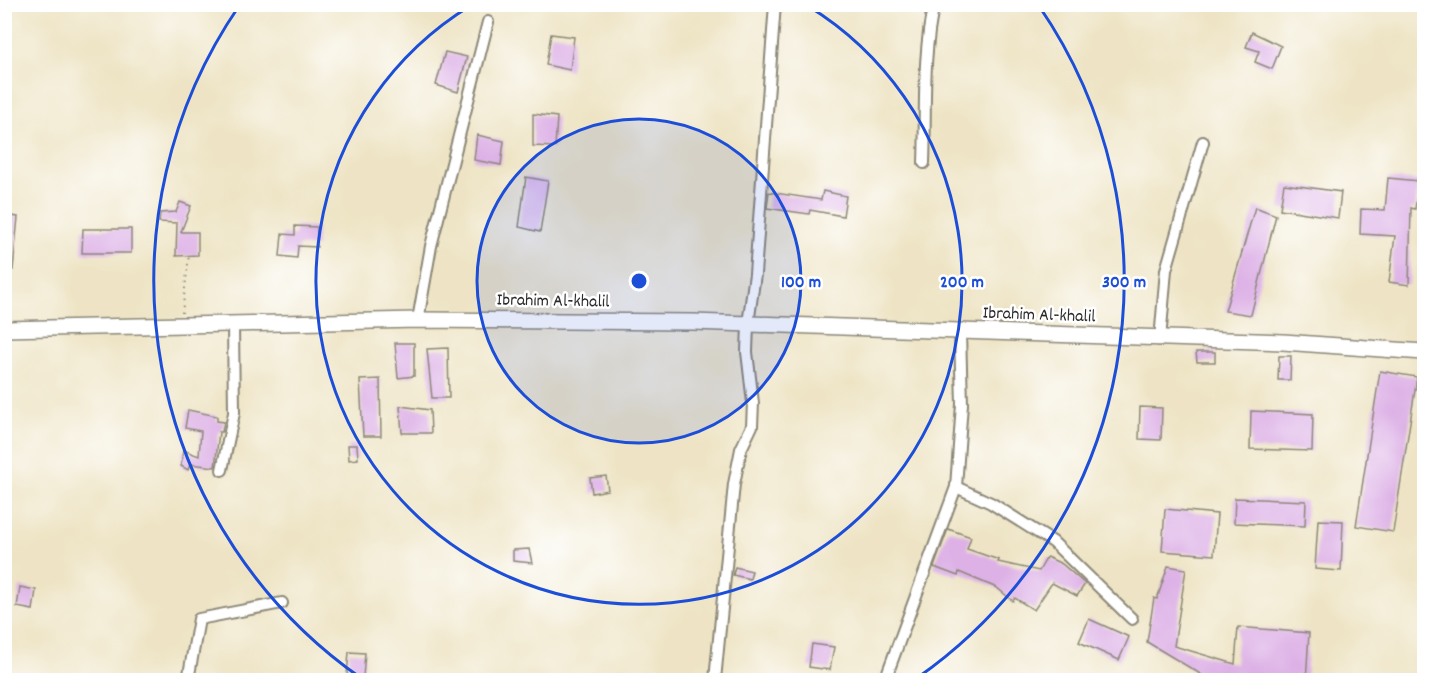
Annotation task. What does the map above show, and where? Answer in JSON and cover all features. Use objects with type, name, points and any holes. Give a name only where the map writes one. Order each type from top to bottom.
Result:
[{"type":"street","points":[[715,681],[734,484],[741,449],[752,426],[753,403],[747,352],[748,324],[755,274],[775,4]]},
{"type":"street","points":[[924,163],[927,61],[930,21],[934,4]]},
{"type":"street","points":[[418,320],[431,246],[488,22]]},
{"type":"street","points":[[1160,340],[1166,270],[1203,142]]},
{"type":"street","name":"Ibrahim Al-khalil","points":[[4,329],[418,320],[748,324],[1160,340],[1283,342],[1425,352]]},
{"type":"street","points":[[222,470],[234,414],[232,324]]},
{"type":"street","points":[[885,681],[956,487],[962,404],[960,332]]},
{"type":"street","points":[[956,487],[991,503],[1053,542],[1132,619]]},
{"type":"street","points":[[188,681],[199,619],[282,603]]},
{"type":"path","points":[[181,325],[189,255]]},
{"type":"building","points":[[1252,32],[1281,46],[1272,69],[1255,62],[1259,51],[1246,47]]},
{"type":"building","points":[[551,34],[574,37],[570,70],[546,65]]},
{"type":"building","points":[[445,52],[467,57],[458,92],[436,85]]},
{"type":"building","points":[[533,114],[557,117],[555,147],[533,146]]},
{"type":"building","points":[[477,135],[504,141],[501,165],[474,160]]},
{"type":"building","points":[[526,177],[548,181],[540,232],[519,227]]},
{"type":"building","points":[[1388,178],[1419,181],[1415,209],[1411,208],[1409,285],[1389,282],[1395,236],[1360,234],[1361,209],[1385,210]]},
{"type":"building","points":[[1284,184],[1341,192],[1338,218],[1280,209]]},
{"type":"building","points":[[823,191],[846,196],[843,216],[810,210],[809,214],[767,208],[769,192],[821,200]]},
{"type":"building","points":[[180,202],[191,206],[181,232],[198,232],[198,255],[176,256],[177,223],[159,222],[160,213],[176,212]]},
{"type":"building","points":[[1255,207],[1276,215],[1251,315],[1225,311]]},
{"type":"building","points":[[4,215],[18,217],[13,270],[4,269]]},
{"type":"building","points":[[295,226],[317,227],[317,247],[298,246],[297,258],[280,256],[282,234],[295,235]]},
{"type":"building","points":[[83,229],[131,229],[131,253],[82,253]]},
{"type":"building","points":[[395,343],[414,343],[414,376],[398,378]]},
{"type":"building","points":[[448,348],[449,398],[432,398],[427,349]]},
{"type":"building","points":[[1196,352],[1215,352],[1215,362],[1197,362]]},
{"type":"building","points":[[1279,356],[1291,356],[1290,380],[1278,380]]},
{"type":"building","points":[[1380,371],[1417,377],[1393,532],[1356,526]]},
{"type":"building","points":[[380,379],[381,436],[363,436],[360,380]]},
{"type":"building","points":[[400,406],[430,410],[431,433],[402,433]]},
{"type":"building","points":[[1140,407],[1162,408],[1161,440],[1139,439]]},
{"type":"building","points":[[188,410],[217,416],[217,421],[224,422],[222,432],[219,432],[215,467],[190,464],[188,470],[181,466],[183,450],[199,456],[201,431],[185,428]]},
{"type":"building","points":[[1251,411],[1313,414],[1312,451],[1250,449]]},
{"type":"building","points":[[348,445],[357,445],[358,459],[349,460]]},
{"type":"building","points":[[606,476],[608,490],[592,493],[590,478]]},
{"type":"building","points":[[1235,498],[1306,501],[1305,526],[1234,523]]},
{"type":"building","points":[[1165,509],[1217,514],[1214,555],[1162,551]]},
{"type":"building","points":[[1318,520],[1343,521],[1341,571],[1315,569]]},
{"type":"building","points":[[948,529],[971,537],[967,549],[999,560],[998,562],[1039,571],[1047,557],[1062,564],[1085,584],[1077,596],[1052,583],[1034,610],[1015,598],[1013,601],[997,588],[959,572],[958,576],[934,567]]},
{"type":"building","points":[[529,549],[532,563],[513,561],[513,550]]},
{"type":"building","points":[[1168,566],[1186,569],[1174,646],[1235,664],[1238,627],[1309,633],[1306,681],[1212,681],[1147,642],[1154,598],[1157,599]]},
{"type":"building","points":[[735,567],[752,571],[750,579],[733,575]]},
{"type":"building","points":[[20,587],[36,590],[33,610],[17,607]]},
{"type":"building","points":[[1089,619],[1129,637],[1119,660],[1079,642]]},
{"type":"building","points":[[812,644],[834,647],[830,670],[809,667]]},
{"type":"building","points":[[349,652],[365,653],[363,677],[347,675]]}]
